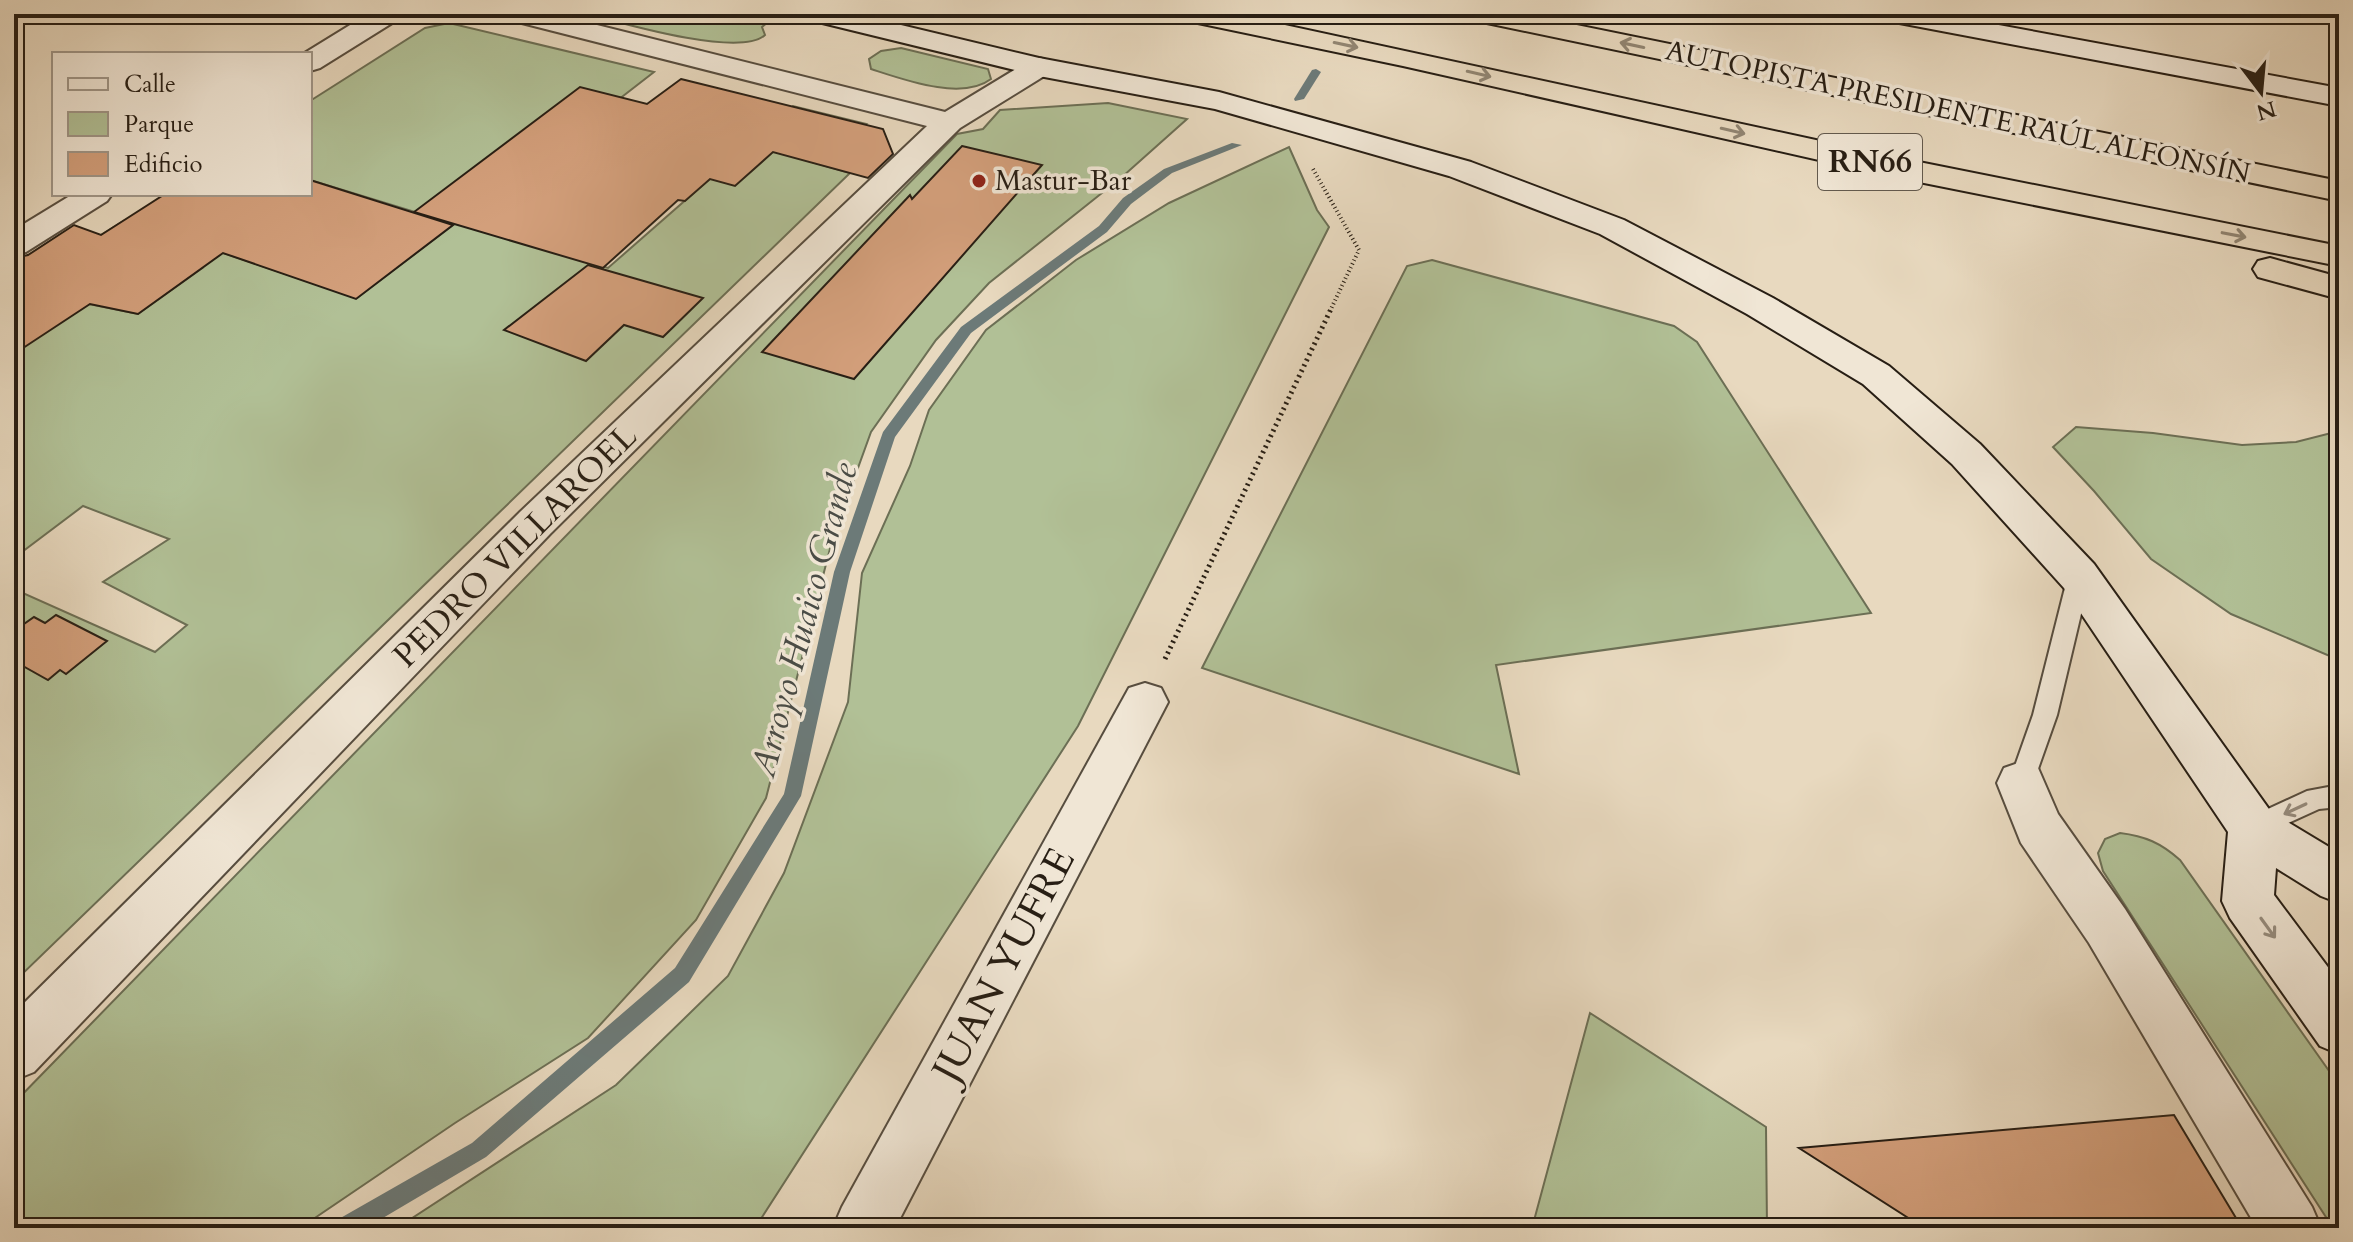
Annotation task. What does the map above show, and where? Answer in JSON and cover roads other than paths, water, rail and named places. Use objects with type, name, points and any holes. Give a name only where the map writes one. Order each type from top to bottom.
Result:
[{"type":"highway","name":"AUTOPISTA PRESIDENTE RAÚL ALFONSÍN","points":[[1193,14],[1403,57],[1894,167],[2339,256]]},
{"type":"highway","name":"AUTOPISTA PRESIDENTE RAÚL ALFONSÍN","points":[[1482,14],[2339,191]]},
{"type":"highway","points":[[1894,167],[2339,288]]},
{"type":"street","points":[[312,61],[387,14]]},
{"type":"street","points":[[520,14],[949,122]]},
{"type":"street","points":[[820,14],[1039,67],[1219,101],[1460,169],[1612,227],[1760,306],[1876,375],[1966,454],[2079,576],[2253,828],[2339,880]]},
{"type":"street","points":[[1894,14],[2339,97]]},
{"type":"street","name":"PEDRO VILLAROEL","points":[[14,1052],[535,523],[949,122],[1039,67]]},
{"type":"street","points":[[14,245],[93,196]]},
{"type":"street","name":"JUAN YUFRE","points":[[863,1228],[1145,702]]},
{"type":"street","points":[[2021,783],[2039,827],[2107,926],[2291,1228]]},
{"type":"street","points":[[2253,828],[2248,901],[2339,1027]]},
{"type":"lane","points":[[2021,783],[2045,715],[2079,576]]},
{"type":"lane","points":[[2253,828],[2316,799],[2339,796]]},
{"type":"waterway","points":[[1299,99],[1316,72]]},
{"type":"waterway","name":"Arroyo Huaico Grande","points":[[345,1228],[479,1150],[682,975],[792,796],[842,572],[888,436],[966,330],[1103,229],[1127,201],[1168,171],[1236,145]]},
{"type":"place","name":"Mastur-Bar","points":[[979,181]]}]
